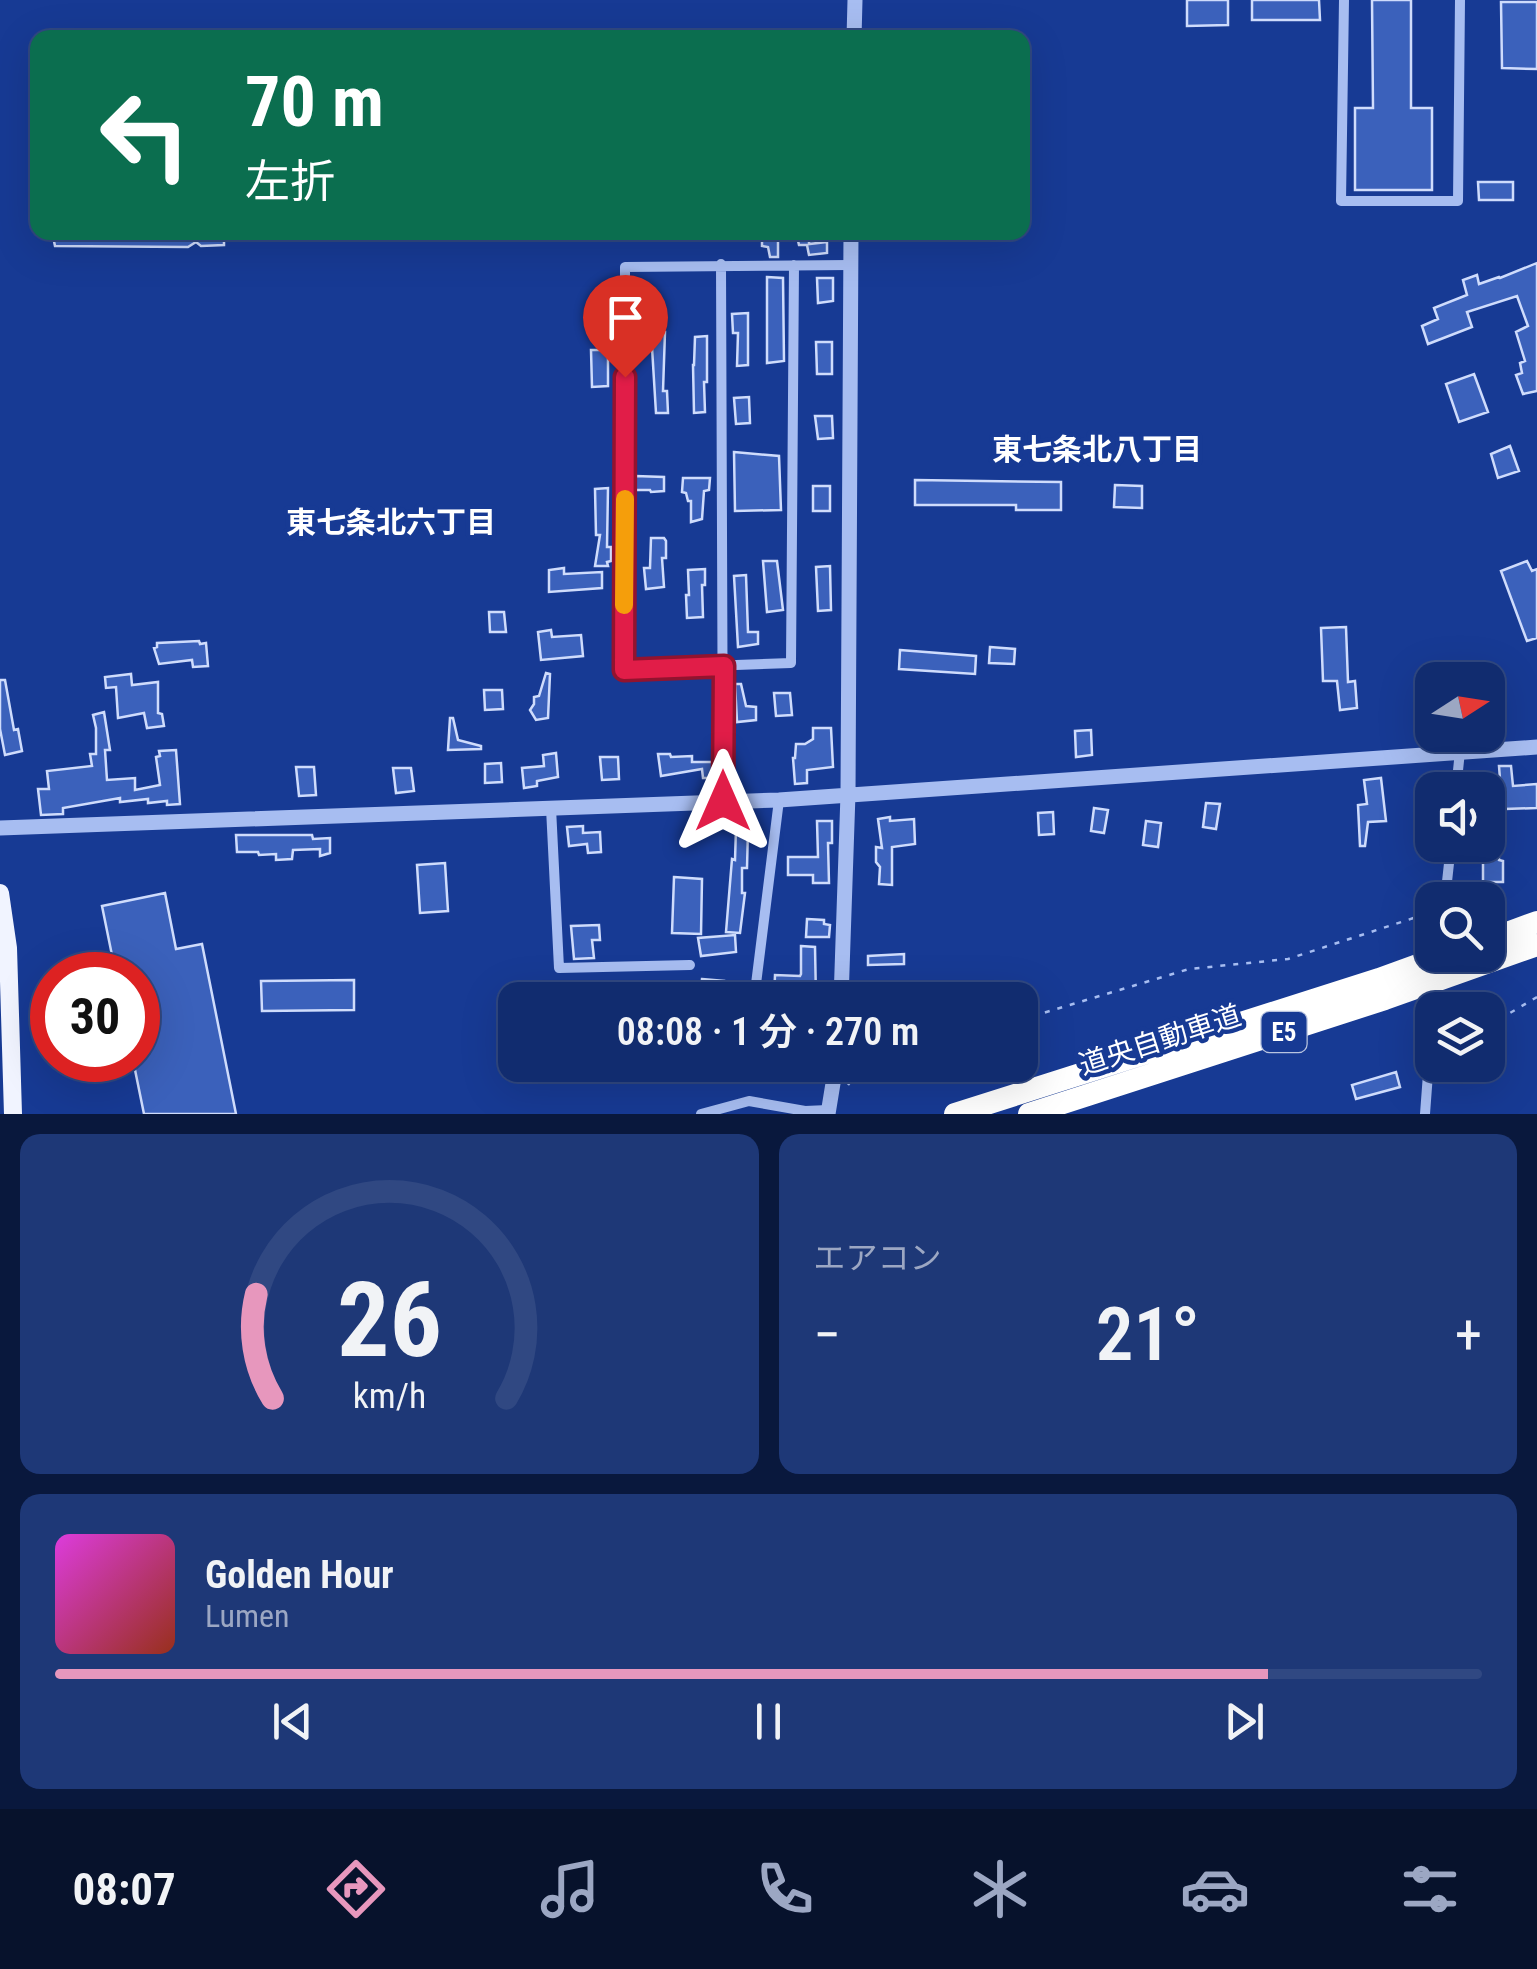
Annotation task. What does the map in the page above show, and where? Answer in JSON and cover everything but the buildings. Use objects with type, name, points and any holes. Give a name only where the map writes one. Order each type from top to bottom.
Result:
[{"type":"highway","points":[[1505,934],[1537,922]]},
{"type":"highway","name":"道央自動車道","points":[[1029,1114],[1385,999],[1537,944]]},
{"type":"highway","name":"道央自動車道","points":[[955,1114],[1415,966]]},
{"type":"main road","points":[[0,893],[8,948],[5,1025],[13,1114]]},
{"type":"street","points":[[854,0],[854,30]]},
{"type":"street","points":[[1344,0],[1341,201],[1458,201],[1460,0]]},
{"type":"street","points":[[841,982],[848,794],[851,240]]},
{"type":"street","points":[[794,264],[792,664],[624,670],[625,267],[721,264],[794,264],[850,264]]},
{"type":"street","points":[[721,264],[723,801]]},
{"type":"street","points":[[1505,748],[1537,746]]},
{"type":"street","points":[[0,828],[779,800],[1446,752]]},
{"type":"street","points":[[756,982],[779,800]]},
{"type":"street","points":[[551,808],[559,968],[690,965]]},
{"type":"street","points":[[701,1114],[749,1102],[828,1112],[833,1082]]},
{"type":"street","points":[[1425,1114],[1427,1082]]},
{"type":"path","points":[[1038,1015],[1189,969],[1288,959],[1415,918]]},
{"type":"path","points":[[1505,1016],[1537,998]]},
{"type":"path","points":[[828,1112],[850,1082]]},
{"type":"tunnel","points":[[1435,992],[1436,981]]},
{"type":"slow traffic","points":[[624,605],[625,499]]},
{"type":"district","name":"東七条北八丁目","points":[[1097,449]]},
{"type":"district","name":"東七条北六丁目","points":[[391,522]]},
{"type":"route","points":[[625,377],[624,670],[724,666],[723,801]]}]
